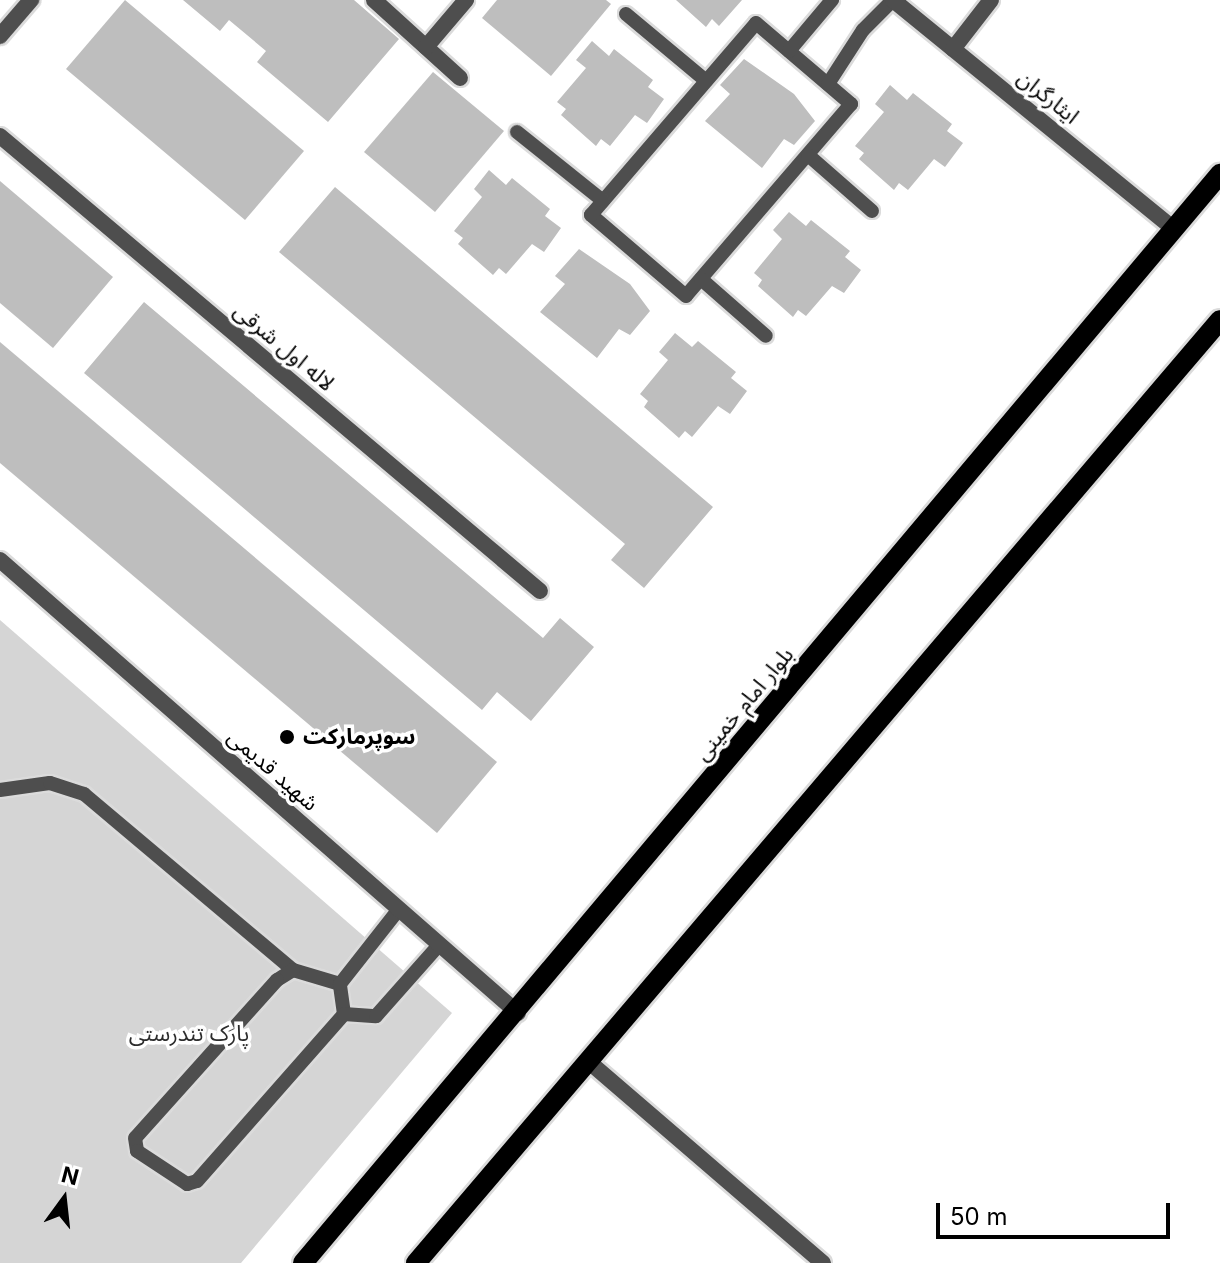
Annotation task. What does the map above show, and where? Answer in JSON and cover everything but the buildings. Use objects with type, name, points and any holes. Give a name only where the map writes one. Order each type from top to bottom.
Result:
[{"type":"main road","name":"بلوار امام خمینی","points":[[303,1263],[518,1013],[1220,174]]},
{"type":"main road","points":[[416,1263],[1220,320]]},
{"type":"street","points":[[0,36],[31,0]]},
{"type":"street","points":[[374,0],[460,78]]},
{"type":"street","points":[[426,47],[466,0]]},
{"type":"street","name":"ایثارگران","points":[[893,0],[1174,229]]},
{"type":"street","points":[[953,49],[991,0]]},
{"type":"street","name":"لاله اول شرقی","points":[[0,136],[540,591]]},
{"type":"street","name":"شهید قدیمی","points":[[0,560],[518,1013]]},
{"type":"street","points":[[588,1061],[823,1263]]},
{"type":"lane","points":[[789,51],[832,0]]},
{"type":"lane","points":[[828,84],[863,30],[893,0]]},
{"type":"lane","points":[[626,14],[706,81]]},
{"type":"lane","points":[[756,23],[789,51],[851,104],[686,296],[591,215],[756,23]]},
{"type":"lane","points":[[517,132],[603,201]]},
{"type":"lane","points":[[808,155],[872,211]]},
{"type":"lane","points":[[701,279],[766,336]]},
{"type":"lane","points":[[0,790],[50,783],[84,794],[293,970],[340,984]]},
{"type":"lane","points":[[293,970],[277,980],[135,1138],[137,1151],[187,1184],[197,1181],[344,1014],[340,984],[399,909]]},
{"type":"lane","points":[[344,1014],[376,1016],[439,945]]},
{"type":"green space","name":"پارک تندرستی","points":[[0,620],[452,1013],[241,1263],[0,1263]]},
{"type":"place","name":"سوپرمارکت","points":[[287,737]]}]
